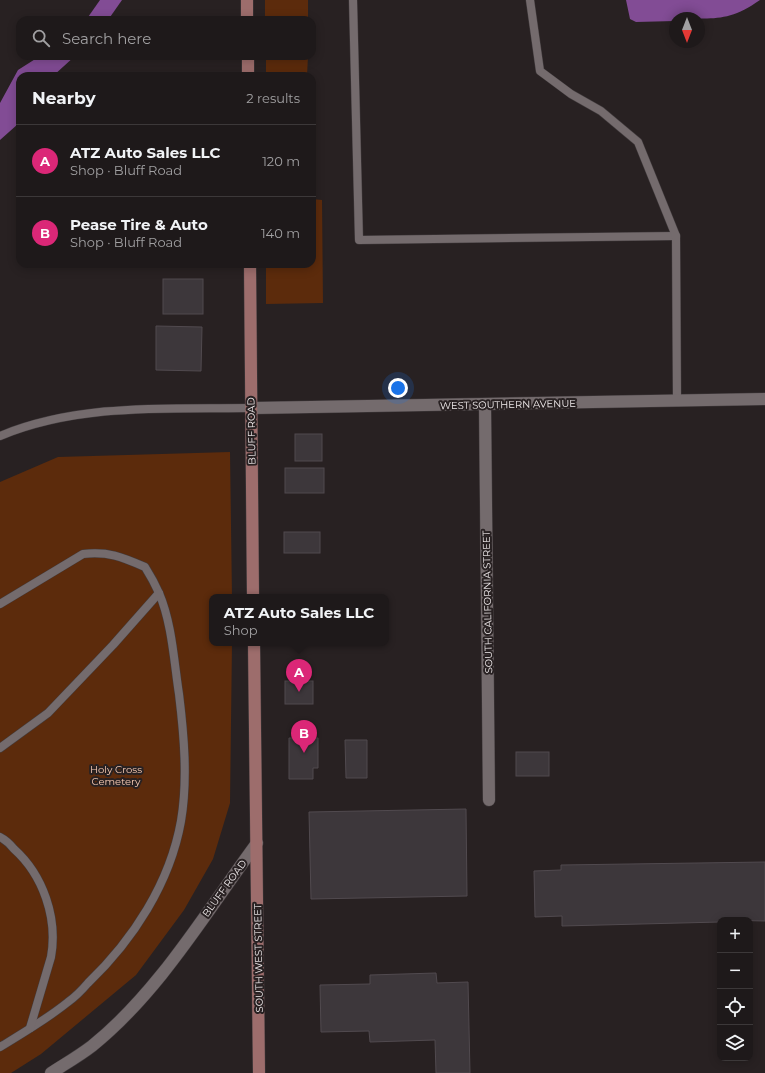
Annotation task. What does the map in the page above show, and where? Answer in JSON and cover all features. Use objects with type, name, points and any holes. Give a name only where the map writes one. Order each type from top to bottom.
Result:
[{"type":"main road","points":[[247,0],[247,16]]},
{"type":"main road","points":[[248,60],[248,72]]},
{"type":"main road","name":"BLUFF ROAD","points":[[250,268],[253,594]]},
{"type":"main road","points":[[254,646],[257,843]]},
{"type":"main road","name":"SOUTH WEST STREET","points":[[257,843],[259,1073]]},
{"type":"street","name":"WEST SOUTHERN AVENUE","points":[[251,408],[765,399]]},
{"type":"street","name":"SOUTH CALIFORNIA STREET","points":[[485,405],[489,800]]},
{"type":"street","name":"BLUFF ROAD","points":[[51,1073],[91,1046],[123,1017],[152,986],[257,843]]},
{"type":"lane","points":[[353,0],[359,240],[676,236]]},
{"type":"lane","points":[[530,0],[540,70],[571,94],[601,111],[638,142],[676,236],[677,401]]},
{"type":"lane","points":[[0,436],[47,421],[88,413],[150,409],[251,408]]},
{"type":"lane","points":[[0,604],[84,554],[99,552],[115,555],[145,566],[159,593],[173,650],[183,736],[185,784],[181,821],[172,856],[158,891],[136,926],[106,966],[70,1001],[0,1047]]},
{"type":"lane","points":[[0,748],[48,713],[113,645],[159,593]]},
{"type":"lane","points":[[0,837],[26,859],[42,887],[51,921],[51,957],[30,1028]]},
{"type":"green space","points":[[265,0],[308,0],[308,16],[265,16]]},
{"type":"green space","points":[[266,60],[308,60],[307,72],[266,72]]},
{"type":"green space","points":[[316,199],[322,200],[323,303],[266,304],[266,268],[316,268]]},
{"type":"green space","name":"Holy Cross Cemetery","points":[[230,452],[232,594],[209,594],[209,646],[232,646],[230,803],[213,859],[184,910],[136,975],[41,1054],[11,1073],[0,1073],[0,482],[58,457]]},
{"type":"shaded area","points":[[100,0],[122,0],[111,16],[89,16]]},
{"type":"shaded area","points":[[626,0],[760,0],[738,13],[719,18],[705,18],[705,12],[669,12],[669,21],[636,22],[630,19]]},
{"type":"shaded area","points":[[34,60],[71,60],[57,72],[17,72]]},
{"type":"shaded area","points":[[16,74],[16,126],[0,140],[0,103]]},
{"type":"building","points":[[163,279],[203,279],[203,314],[163,314]]},
{"type":"building","points":[[156,326],[202,327],[201,371],[156,370]]},
{"type":"building","points":[[295,434],[322,434],[322,461],[295,461]]},
{"type":"building","points":[[285,468],[324,468],[324,493],[285,493]]},
{"type":"building","points":[[284,532],[320,532],[320,553],[284,553]]},
{"type":"building","points":[[285,681],[313,681],[313,704],[285,704]]},
{"type":"building","points":[[289,738],[318,738],[318,768],[313,768],[313,779],[289,779]]},
{"type":"building","points":[[345,740],[367,740],[367,778],[346,778]]},
{"type":"building","points":[[516,752],[549,752],[549,776],[516,776]]},
{"type":"building","points":[[466,809],[467,896],[311,899],[309,812]]},
{"type":"building","points":[[765,862],[765,921],[753,921],[753,917],[717,917],[717,922],[562,926],[562,916],[535,917],[534,871],[561,870],[561,865]]},
{"type":"building","points":[[436,973],[437,983],[468,982],[470,1073],[436,1073],[435,1040],[370,1042],[369,1031],[321,1032],[320,985],[370,984],[370,975]]},
{"type":"place","name":"ATZ Auto Sales LLC","points":[[299,692]]},
{"type":"place","name":"Pease Tire & Auto","points":[[304,753]]}]
